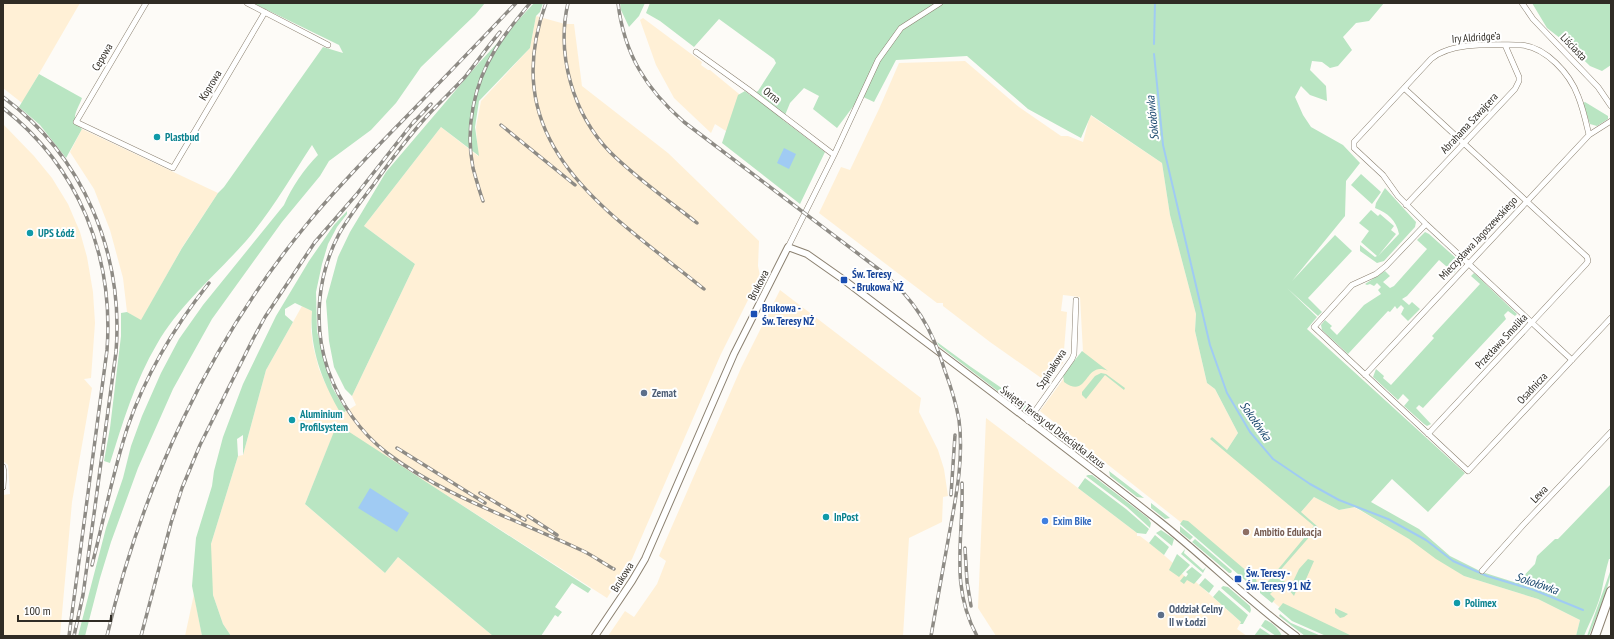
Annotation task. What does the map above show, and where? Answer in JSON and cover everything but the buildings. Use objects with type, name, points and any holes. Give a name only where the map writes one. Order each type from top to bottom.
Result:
[{"type":"main road","points":[[1595,636],[1611,591]]},
{"type":"street","name":"Cepowa","points":[[146,3],[76,122],[173,168]]},
{"type":"street","points":[[247,3],[328,45]]},
{"type":"street","name":"Brukowa","points":[[595,636],[632,581],[644,559],[734,354],[834,155],[878,60],[901,28],[940,3]]},
{"type":"street","name":"Liściasta","points":[[1522,3],[1533,19],[1598,87],[1611,106]]},
{"type":"street","name":"Koprowa","points":[[173,168],[265,12]]},
{"type":"street","name":"Iry Aldridge’a","points":[[1406,205],[1383,175],[1354,148],[1353,145],[1354,142],[1431,59],[1445,50],[1456,47],[1505,45],[1524,45],[1536,49],[1550,58],[1572,83],[1579,97],[1589,135]]},
{"type":"street","name":"Abrahama Szwajcera","points":[[1406,205],[1518,84],[1519,77],[1505,45]]},
{"type":"street","name":"Orna","points":[[696,52],[749,90],[834,155]]},
{"type":"street","points":[[1404,88],[1526,202]]},
{"type":"street","name":"Mieczysława Jagoszewskiego","points":[[1364,375],[1589,135],[1611,121]]},
{"type":"street","name":"Przecława Smolika","points":[[1428,434],[1588,261],[1587,258],[1526,202]]},
{"type":"street","points":[[1406,205],[1572,360]]},
{"type":"street","points":[[1426,224],[1386,266],[1376,274],[1352,285],[1314,327],[1428,434]]},
{"type":"street","name":"Świętej Teresy od Dzieciątka Jezus","points":[[788,247],[804,252],[818,261],[1028,420],[1174,533],[1296,636]]},
{"type":"street","name":"Szpinakowa","points":[[1028,420],[1072,359],[1074,354],[1076,300]]},
{"type":"street","name":"Osadnicza","points":[[1428,434],[1468,471],[1611,318]]},
{"type":"street","name":"Lewa","points":[[1482,571],[1611,432]]},
{"type":"street","points":[[3,467],[3,487]]},
{"type":"shaded area","points":[[3,3],[80,3],[22,103],[3,88]]},
{"type":"shaded area","points":[[536,16],[565,24],[574,24],[582,86],[668,153],[759,241],[758,266],[760,276],[721,354],[632,559],[607,598],[337,425],[305,504],[385,573],[398,557],[493,636],[231,636],[223,624],[213,595],[210,573],[211,544],[238,456],[243,455],[266,370],[302,306],[312,311],[311,330],[313,346],[319,369],[325,383],[342,414],[356,405],[352,396],[415,264],[364,226],[441,127],[478,156],[476,127],[481,101],[530,48]]},
{"type":"shaded area","points":[[643,18],[702,62],[701,65],[710,70],[750,103],[729,133],[715,124],[711,133],[674,98],[656,65],[640,20]]},
{"type":"shaded area","points":[[965,61],[1019,107],[1061,136],[1068,136],[1083,142],[1090,115],[1162,163],[1170,215],[1196,314],[1195,331],[1207,383],[1215,389],[1238,433],[1227,450],[1301,512],[1314,497],[1339,510],[1354,507],[1418,544],[1464,576],[1538,599],[1580,620],[1576,636],[1333,636],[1292,618],[1178,520],[1040,411],[1083,352],[1080,297],[1063,295],[1061,311],[1067,312],[1063,363],[1047,382],[990,342],[943,306],[943,303],[937,303],[819,213],[841,167],[850,170],[899,63]]},
{"type":"shaded area","points":[[3,124],[34,156],[52,178],[68,204],[80,232],[87,257],[93,292],[95,323],[91,378],[84,379],[92,388],[72,502],[60,636],[3,636],[3,495],[10,494],[8,465],[3,461]]},
{"type":"shaded area","points":[[82,129],[218,193],[183,246],[141,321],[127,312],[123,278],[110,230],[94,189],[70,152]]},
{"type":"shaded area","points":[[780,290],[921,398],[919,412],[938,450],[944,469],[948,496],[943,497],[942,522],[909,538],[903,636],[608,636],[625,611],[634,617],[657,584],[666,561],[659,556],[741,368]]},
{"type":"shaded area","points":[[986,418],[1137,533],[1137,536],[1140,536],[1157,549],[1181,570],[1180,572],[1186,577],[1188,575],[1241,622],[1237,629],[1247,636],[996,636],[978,608]]},
{"type":"shaded area","points":[[194,594],[202,636],[185,636]]},
{"type":"green space","points":[[253,3],[485,3],[475,15],[421,67],[396,103],[371,130],[329,161],[320,176],[282,222],[212,319],[173,389],[138,468],[111,542],[85,636],[78,636],[106,528],[123,478],[131,446],[142,416],[161,373],[179,339],[203,305],[284,205],[299,178],[318,155],[312,145],[255,230],[235,254],[187,303],[166,329],[142,372],[110,463],[104,461],[110,428],[121,336],[121,313],[127,312],[141,320],[182,248],[218,193],[224,187],[323,47],[343,53],[339,45]]},
{"type":"green space","points":[[534,3],[543,3],[540,12],[536,16],[530,48],[479,101],[475,127],[479,156],[441,127],[364,226],[415,264],[352,396],[345,389],[334,367],[329,341],[326,301],[338,257],[350,232],[386,172],[478,64]]},
{"type":"green space","points":[[620,3],[645,3],[639,16],[629,27],[621,10]]},
{"type":"green space","points":[[650,3],[1384,3],[1369,21],[1356,23],[1343,37],[1352,50],[1338,66],[1330,68],[1322,62],[1312,61],[1310,70],[1326,86],[1327,101],[1310,95],[1301,86],[1295,97],[1303,115],[1311,127],[1343,145],[1360,163],[1346,181],[1345,216],[1292,281],[1335,235],[1352,251],[1308,298],[1322,312],[1318,316],[1287,288],[1317,317],[1307,329],[1465,473],[1428,512],[1392,479],[1371,502],[1419,529],[1450,556],[1482,572],[1517,583],[1535,564],[1537,556],[1555,539],[1558,539],[1611,484],[1611,557],[1609,559],[1599,601],[1584,636],[1576,636],[1580,620],[1538,599],[1464,576],[1436,559],[1409,539],[1355,507],[1339,510],[1314,497],[1301,512],[1318,527],[1277,574],[1285,582],[1278,591],[1275,589],[1270,594],[1275,599],[1272,603],[1260,593],[1260,591],[1314,526],[1210,439],[1212,437],[1227,450],[1238,433],[1215,389],[1207,383],[1195,331],[1196,314],[1170,215],[1162,163],[1091,115],[1081,138],[1028,109],[967,56],[896,60],[874,102],[861,96],[837,128],[813,109],[819,96],[804,88],[790,103],[783,120],[825,152],[800,204],[722,143],[738,95],[745,91],[750,95],[758,91],[776,63],[774,59],[719,19],[694,47],[660,21],[646,13]]},
{"type":"green space","points":[[1532,3],[1611,3],[1611,65],[1602,71],[1590,66],[1565,42],[1547,28]]},
{"type":"green space","points":[[39,74],[82,98],[76,111],[75,118],[78,125],[82,129],[66,158],[40,125],[19,107]]},
{"type":"green space","points":[[1585,102],[1608,116],[1608,119],[1597,126],[1590,124],[1583,103]]},
{"type":"green space","points":[[1361,174],[1381,192],[1372,204],[1351,185]]},
{"type":"green space","points":[[1385,188],[1416,222],[1415,227],[1384,261],[1377,263],[1360,251],[1360,245],[1375,257],[1377,256],[1361,242],[1369,231],[1359,223],[1371,210],[1378,216],[1380,214],[1394,226],[1391,230],[1396,234],[1378,256],[1399,234],[1394,221],[1384,212],[1375,208],[1376,203]]},
{"type":"green space","points":[[347,211],[347,214],[337,227],[328,244],[316,292],[317,331],[332,387],[346,411],[341,414],[323,378],[315,352],[312,311],[295,303],[285,309],[285,315],[293,322],[266,370],[243,455],[243,435],[237,439],[238,456],[211,544],[213,595],[223,624],[231,636],[202,636],[192,586],[196,538],[212,486],[214,471],[223,437],[243,384],[276,316],[309,261],[334,225]]},
{"type":"green space","points":[[1425,232],[1457,259],[1458,265],[1456,270],[1454,273],[1439,260],[1407,296],[1402,299],[1409,305],[1412,302],[1420,309],[1408,321],[1401,314],[1404,308],[1401,305],[1397,309],[1395,306],[1390,312],[1388,311],[1348,354],[1322,330],[1321,325],[1325,320],[1332,326],[1330,328],[1337,335],[1364,305],[1381,294],[1378,290],[1381,287],[1377,283],[1374,286],[1365,284],[1385,271],[1390,276],[1383,282],[1390,288],[1394,286],[1427,249],[1417,240]]},
{"type":"green space","points":[[1474,273],[1517,314],[1515,316],[1508,311],[1504,315],[1506,319],[1423,408],[1419,405],[1416,408],[1431,424],[1427,426],[1404,406],[1409,400],[1403,394],[1398,400],[1373,377],[1376,369],[1391,385],[1434,338],[1432,336],[1480,284],[1471,276]]},
{"type":"green space","points":[[937,342],[1032,409],[1026,411],[1020,408],[939,346]]},
{"type":"green space","points":[[1082,351],[1108,371],[1100,369],[1095,371],[1090,374],[1083,384],[1072,386],[1064,382],[1063,375]]},
{"type":"green space","points":[[1101,373],[1106,374],[1125,388],[1124,390],[1105,375],[1086,399],[1082,395],[1082,392],[1095,376]]},
{"type":"green space","points":[[1037,413],[1092,455],[1104,467],[1098,467],[1036,420]]},
{"type":"green space","points":[[337,424],[591,589],[588,593],[572,583],[555,607],[562,612],[558,617],[555,615],[541,636],[493,636],[398,557],[385,573],[305,504]]},
{"type":"green space","points":[[1109,471],[1144,498],[1137,497],[1110,476]]},
{"type":"green space","points":[[1092,475],[1148,518],[1151,523],[1150,528],[1127,507],[1086,476]]},
{"type":"green space","points":[[1085,478],[1126,509],[1149,529],[1146,534],[1137,533],[1078,488]]},
{"type":"green space","points":[[1151,503],[1170,518],[1165,519],[1151,508]]},
{"type":"green space","points":[[1183,520],[1188,521],[1256,579],[1256,586],[1253,587],[1180,524]]},
{"type":"green space","points":[[1180,526],[1193,537],[1190,540],[1180,532]]},
{"type":"green space","points":[[1161,530],[1174,539],[1172,546],[1156,533]]},
{"type":"green space","points":[[1155,535],[1169,547],[1164,555],[1149,543]]},
{"type":"green space","points":[[1195,539],[1232,571],[1231,573],[1229,573],[1192,542]]},
{"type":"green space","points":[[1185,549],[1184,553],[1203,570],[1206,567],[1203,573],[1181,554]]},
{"type":"green space","points":[[1177,554],[1190,565],[1179,577],[1169,570]]},
{"type":"green space","points":[[1308,559],[1314,561],[1303,586],[1299,584],[1294,596],[1289,590],[1299,569]]},
{"type":"green space","points":[[1192,567],[1202,575],[1194,584],[1187,580],[1184,584],[1180,581],[1184,576],[1186,577],[1188,574],[1186,572]]},
{"type":"green space","points":[[1611,569],[1602,602],[1589,636],[1587,636]]},
{"type":"green space","points":[[1205,578],[1214,586],[1209,593],[1199,585]]},
{"type":"green space","points":[[1223,586],[1228,587],[1250,606],[1250,613],[1221,588]]},
{"type":"green space","points":[[1219,590],[1248,615],[1243,624],[1240,624],[1241,622],[1213,597]]},
{"type":"green space","points":[[1283,603],[1352,636],[1326,636],[1292,621],[1278,609]]},
{"type":"green space","points":[[1335,608],[1348,614],[1340,618],[1335,613]]},
{"type":"green space","points":[[1280,614],[1291,623],[1321,636],[1305,636],[1279,616]]},
{"type":"green space","points":[[1265,620],[1275,626],[1282,636],[1276,636],[1261,626]]},
{"type":"green space","points":[[1260,628],[1272,636],[1254,636]]},
{"type":"water","points":[[784,148],[796,154],[789,169],[777,163]]},
{"type":"water","points":[[370,488],[409,513],[397,532],[358,508]]},
{"type":"waterway","name":"Sokołówka","points":[[1154,44],[1155,3]]},
{"type":"waterway","name":"Sokołówka","points":[[1154,54],[1163,145],[1210,345],[1227,393],[1250,432],[1273,459],[1310,484],[1339,500],[1388,519],[1426,540],[1453,561],[1487,576],[1534,590],[1583,610]]},
{"type":"railway","points":[[107,636],[139,525],[160,471],[183,418],[239,317],[307,224],[332,195],[516,3]]},
{"type":"railway","points":[[483,201],[473,168],[471,153],[470,137],[473,107],[482,77],[495,50],[530,3]]},
{"type":"railway","points":[[546,3],[534,53],[535,97],[548,136],[570,171],[599,202],[632,232],[704,289]]},
{"type":"railway","points":[[568,3],[564,43],[566,63],[577,102],[586,120],[597,137],[620,162],[697,223]]},
{"type":"railway","points":[[618,3],[626,38],[639,69],[658,97],[670,110],[881,271],[904,293],[913,304],[928,328],[940,356],[955,401],[959,420],[961,449],[957,492],[931,636]]},
{"type":"railway","points":[[500,32],[465,77],[428,115],[393,157],[339,234],[326,267],[322,284],[319,319],[323,353],[338,394],[352,416],[368,436],[387,453],[409,469],[457,495],[581,550],[614,569]]},
{"type":"railway","points":[[3,97],[31,121],[56,148],[76,178],[92,210],[105,243],[113,279],[117,315],[116,352],[83,595],[74,636]]},
{"type":"railway","points":[[412,124],[431,104]]},
{"type":"railway","points":[[3,108],[30,131],[52,157],[71,186],[86,216],[97,248],[104,281],[108,315],[107,350],[69,636]]},
{"type":"railway","points":[[141,636],[171,523],[182,488],[200,445],[253,339],[265,317],[315,242],[356,195],[415,120]]},
{"type":"railway","points":[[501,125],[575,185]]},
{"type":"railway","points":[[92,565],[118,460],[135,407],[162,351],[196,299],[209,283]]},
{"type":"railway","points":[[951,495],[955,435]]},
{"type":"railway","points":[[397,448],[485,503]]},
{"type":"railway","points":[[962,483],[960,579],[968,617],[977,636]]},
{"type":"railway","points":[[480,493],[525,520]]},
{"type":"railway","points":[[528,516],[557,535]]},
{"type":"railway","points":[[965,548],[967,582],[971,606]]},
{"type":"place","name":"Plastbud","points":[[157,137]]},
{"type":"place","name":"UPS Łódź","points":[[30,233]]},
{"type":"place","name":"Św. Teresy - Brukowa NŻ","points":[[844,280]]},
{"type":"place","name":"Brukowa - Św. Teresy NŻ","points":[[754,314]]},
{"type":"place","name":"Zemat","points":[[644,393]]},
{"type":"place","name":"Aluminium Profilsystem","points":[[292,420]]},
{"type":"place","name":"InPost","points":[[826,517]]},
{"type":"place","name":"Exim Bike","points":[[1045,521]]},
{"type":"place","name":"Ambitio Edukacja","points":[[1246,532]]},
{"type":"place","name":"Św. Teresy - Św. Teresy 91 NŻ","points":[[1238,579]]},
{"type":"place","name":"Polimex","points":[[1457,603]]},
{"type":"place","name":"Oddział Celny II w Łodzi","points":[[1161,615]]}]
